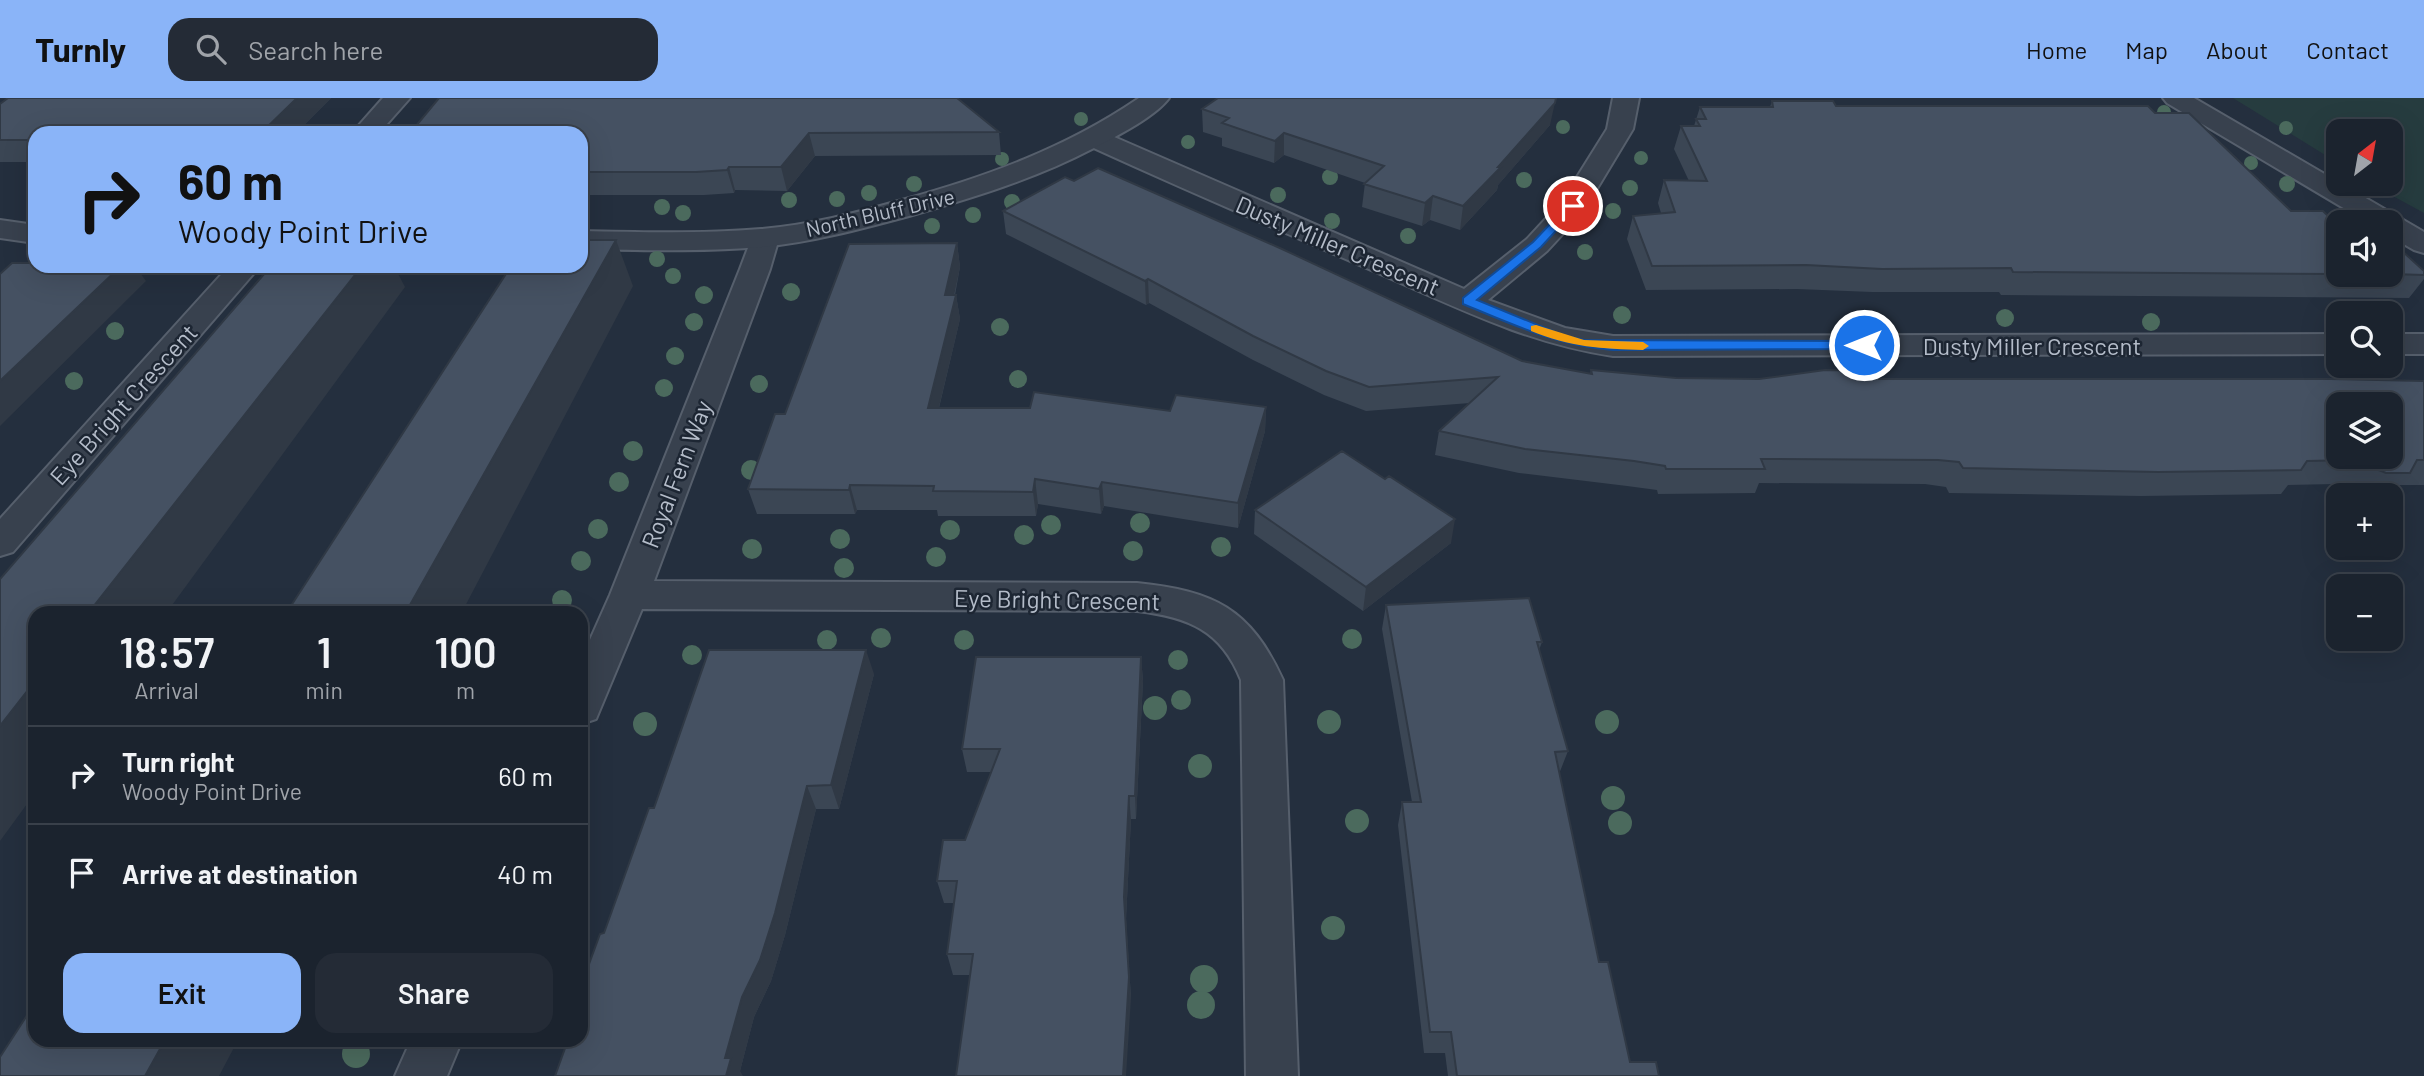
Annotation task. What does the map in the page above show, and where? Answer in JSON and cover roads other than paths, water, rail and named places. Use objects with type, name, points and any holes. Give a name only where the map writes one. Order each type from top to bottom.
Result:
[{"type":"street","points":[[371,126],[397,98]]},
{"type":"street","name":"North Bluff Drive","points":[[588,240],[764,238],[874,217],[967,192],[1034,169],[1096,139],[1156,98]]},
{"type":"street","points":[[1468,301],[1537,245],[1573,206],[1620,129],[1626,98]]},
{"type":"street","points":[[2176,98],[2367,210]]},
{"type":"street","name":"Dusty Miller Crescent","points":[[1096,139],[1468,301],[1562,339],[1613,346],[2326,344]]},
{"type":"street","points":[[0,229],[28,233]]},
{"type":"street","points":[[2403,231],[2424,244]]},
{"type":"street","name":"Royal Fern Way","points":[[588,691],[629,595],[755,269],[764,238]]},
{"type":"street","name":"Eye Bright Crescent","points":[[0,542],[240,273]]},
{"type":"street","points":[[2403,344],[2424,344]]},
{"type":"street","name":"Eye Bright Crescent","points":[[629,595],[1137,597],[1186,604],[1218,619],[1241,639],[1254,658],[1262,680],[1272,1076]]},
{"type":"street","points":[[421,1076],[434,1047]]}]
